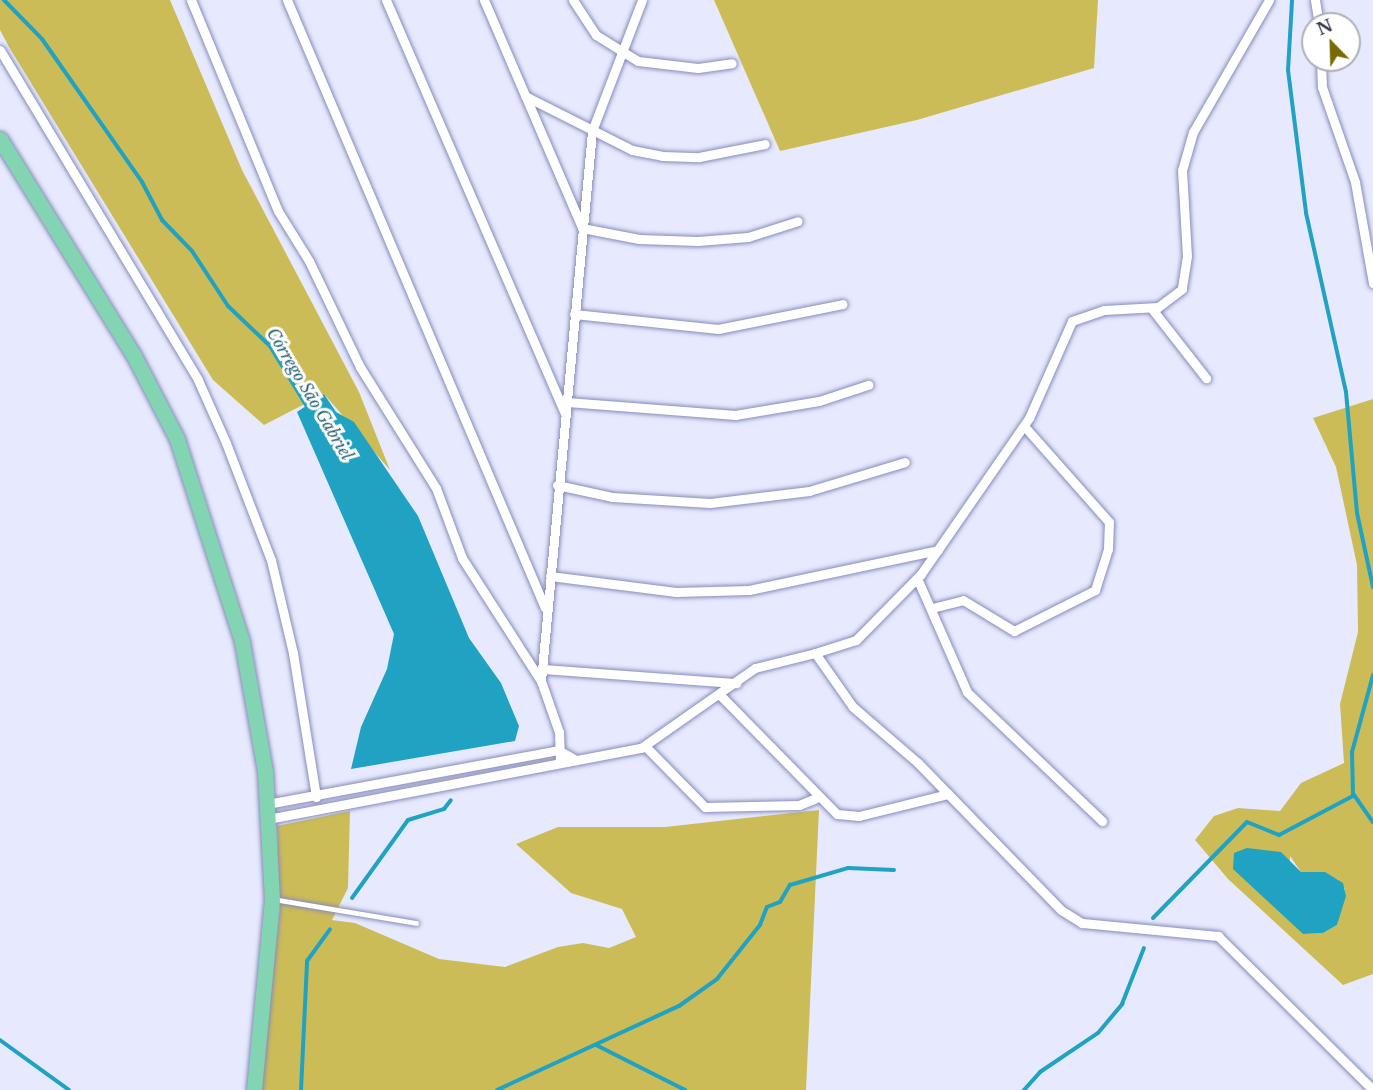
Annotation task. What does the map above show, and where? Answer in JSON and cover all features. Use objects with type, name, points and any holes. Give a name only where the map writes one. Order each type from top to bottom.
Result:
[{"type":"main road","points":[[0,139],[133,354],[177,439],[242,642],[268,812],[272,899],[254,1090]]},
{"type":"street","points":[[191,0],[278,211],[309,261],[360,367],[436,488],[462,558],[540,681],[560,732],[558,750],[560,763]]},
{"type":"street","points":[[287,0],[546,610]]},
{"type":"street","points":[[386,0],[566,415]]},
{"type":"street","points":[[484,0],[582,228]]},
{"type":"street","points":[[540,681],[544,669],[546,610],[556,485],[566,415],[592,131],[642,0]]},
{"type":"street","points":[[268,812],[560,763],[645,746],[769,662],[856,640],[917,578],[1024,426],[1072,321],[1104,310],[1152,309],[1171,301],[1187,273],[1180,195],[1193,132],[1269,0]]},
{"type":"street","points":[[576,1],[596,35],[621,51],[669,67],[732,63]]},
{"type":"street","points":[[0,50],[198,380],[226,443],[271,560],[293,653],[316,797]]},
{"type":"street","points":[[1321,72],[1322,87],[1355,182],[1373,283]]},
{"type":"street","points":[[525,96],[632,150],[662,156],[699,157],[765,144]]},
{"type":"street","points":[[582,228],[639,239],[698,241],[748,237],[798,221]]},
{"type":"street","points":[[574,314],[718,329],[843,304]]},
{"type":"street","points":[[1152,309],[1206,378]]},
{"type":"street","points":[[567,402],[735,415],[819,401],[868,385]]},
{"type":"street","points":[[932,608],[963,600],[1014,631],[1095,590],[1108,549],[1109,522],[1024,426]]},
{"type":"street","points":[[556,485],[624,499],[710,503],[809,491],[905,462]]},
{"type":"street","points":[[550,576],[665,591],[749,590],[938,550]]},
{"type":"street","points":[[917,578],[974,700],[1102,821]]},
{"type":"street","points":[[815,652],[853,707],[948,794],[1061,910],[1082,923],[1218,936],[1369,1089]]},
{"type":"street","points":[[544,669],[736,683]]},
{"type":"street","points":[[720,695],[816,798],[837,814],[859,816],[948,794]]},
{"type":"street","points":[[645,746],[705,807],[799,805],[816,798]]},
{"type":"street","points":[[268,812],[316,797],[558,750],[576,760]]},
{"type":"lane","points":[[272,899],[416,923]]},
{"type":"shaded area","points":[[0,0],[170,0],[242,170],[359,392],[390,470],[324,394],[264,425],[213,380],[9,47],[0,30]]},
{"type":"shaded area","points":[[714,0],[1098,0],[1094,68],[917,120],[780,151]]},
{"type":"shaded area","points":[[1373,399],[1373,974],[1343,985],[1228,879],[1195,840],[1214,816],[1238,808],[1280,811],[1301,783],[1344,763],[1340,704],[1358,632],[1357,565],[1336,467],[1313,418]],"holes":[[[1290,856],[1301,872],[1337,879],[1345,889],[1337,925],[1323,933],[1303,934],[1289,916]]]},
{"type":"shaded area","points":[[819,810],[806,1090],[261,1090],[280,909],[277,826],[350,811],[348,888],[332,920],[355,923],[439,959],[505,967],[558,947],[583,943],[609,948],[636,937],[622,909],[571,893],[516,844],[558,827],[665,827]]},
{"type":"water","points":[[324,394],[336,412],[354,422],[418,516],[469,638],[501,683],[519,726],[515,741],[351,769],[361,727],[387,669],[394,634],[297,412]]},
{"type":"water","points":[[1247,848],[1281,852],[1301,872],[1325,872],[1343,883],[1346,896],[1337,925],[1323,933],[1303,934],[1233,869],[1234,853]]},
{"type":"waterway","name":"Córrego São Gabriel","points":[[4,0],[42,39],[142,182],[162,220],[192,251],[228,306],[270,346],[309,410]]},
{"type":"waterway","points":[[1292,1],[1288,70],[1306,213],[1346,392],[1357,513],[1373,587]]},
{"type":"waterway","points":[[1153,918],[1247,822],[1279,835],[1353,796],[1352,752],[1373,675]]},
{"type":"waterway","points":[[1354,795],[1373,822]]},
{"type":"waterway","name":"Córrego São Gabriel","points":[[352,898],[408,820],[444,809],[451,800]]},
{"type":"waterway","points":[[497,1090],[679,1006],[717,979],[760,925],[767,907],[780,902],[790,885],[848,868],[894,870]]},
{"type":"waterway","name":"Córrego São Gabriel","points":[[301,1090],[307,961],[330,929]]},
{"type":"waterway","points":[[1024,1090],[1040,1072],[1098,1033],[1122,1004],[1144,948]]},
{"type":"waterway","points":[[0,1040],[69,1090]]},
{"type":"waterway","points":[[596,1045],[685,1090]]}]
